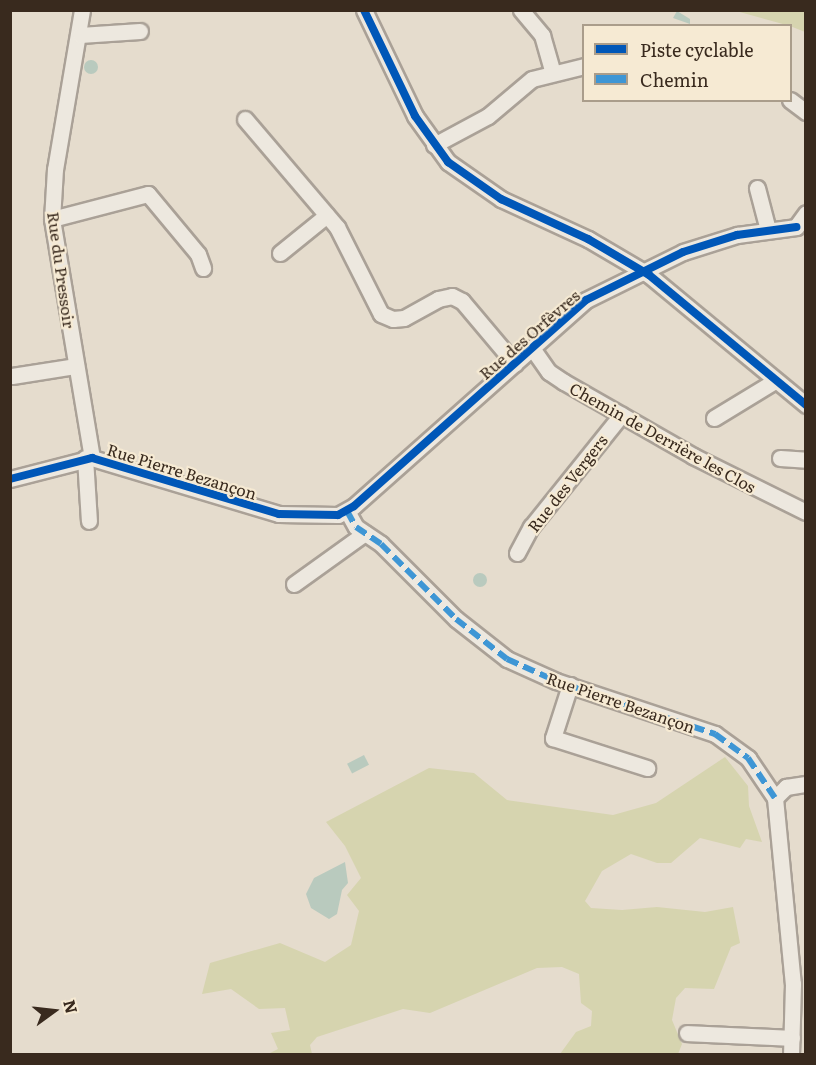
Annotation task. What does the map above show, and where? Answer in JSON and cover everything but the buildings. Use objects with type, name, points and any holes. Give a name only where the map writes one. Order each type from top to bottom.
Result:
[{"type":"street","name":"Rue du Pressoir","points":[[82,10],[80,35],[55,169],[52,219],[89,458],[89,521]]},
{"type":"street","points":[[364,10],[415,116],[448,162],[486,189],[588,239],[664,285],[774,382],[806,405]]},
{"type":"street","points":[[521,10],[542,35],[552,71]]},
{"type":"street","points":[[80,35],[140,31]]},
{"type":"street","points":[[434,145],[488,116],[516,90],[552,71],[582,66]]},
{"type":"street","points":[[792,102],[806,112]]},
{"type":"street","points":[[245,118],[342,235],[381,314],[393,319],[404,318],[438,299],[452,297],[462,301],[515,364]]},
{"type":"street","points":[[757,188],[768,231]]},
{"type":"street","points":[[52,219],[148,194],[198,254],[203,268]]},
{"type":"street","points":[[801,231],[806,213]]},
{"type":"street","points":[[280,253],[327,215]]},
{"type":"street","name":"Rue des Orfèvres","points":[[347,511],[586,300],[641,271],[717,241],[768,231],[801,231]]},
{"type":"street","name":"Chemin de Derrière les Clos","points":[[532,348],[549,372],[621,415],[806,512]]},
{"type":"street","points":[[12,376],[76,366]]},
{"type":"street","points":[[714,418],[774,382]]},
{"type":"street","name":"Rue des Vergers","points":[[517,554],[531,527],[621,415]]},
{"type":"street","name":"Rue Pierre Bezançon","points":[[10,479],[89,458],[279,514],[330,516],[347,511],[351,520],[381,544],[477,637],[530,671],[715,734],[748,759],[775,798]]},
{"type":"street","points":[[780,458],[806,460]]},
{"type":"street","points":[[294,584],[365,533]]},
{"type":"street","points":[[570,685],[553,738],[647,768]]},
{"type":"street","points":[[791,1054],[799,985],[775,798],[786,787],[806,784]]},
{"type":"street","points":[[687,1033],[792,1038]]},
{"type":"shaded area","points":[[677,11],[690,19],[690,24],[673,18]]},
{"type":"shaded area","points":[[736,11],[805,11],[805,32],[792,27],[792,24],[783,24]]},
{"type":"shaded area","points":[[91,60],[96,62],[98,67],[96,72],[91,74],[86,72],[84,67],[86,62]]},
{"type":"shaded area","points":[[480,573],[485,575],[487,580],[485,585],[480,587],[475,585],[473,580],[475,575]]},
{"type":"shaded area","points":[[364,755],[369,765],[352,773],[347,764]]},
{"type":"shaded area","points":[[725,757],[748,786],[749,806],[762,842],[746,839],[740,848],[700,838],[671,863],[657,863],[631,854],[602,871],[585,901],[591,908],[622,910],[657,907],[705,912],[733,907],[740,943],[731,947],[714,989],[685,988],[676,998],[672,1020],[682,1044],[678,1054],[560,1054],[576,1032],[591,1026],[592,1011],[581,1003],[579,974],[562,967],[537,968],[430,1013],[403,1009],[317,1037],[310,1045],[312,1054],[268,1054],[278,1049],[271,1033],[290,1030],[285,1008],[259,1009],[231,989],[202,994],[210,963],[280,943],[325,962],[351,945],[359,911],[347,895],[361,878],[345,846],[326,822],[429,768],[474,773],[507,800],[613,815],[656,803]]},
{"type":"shaded area","points":[[345,862],[348,883],[342,890],[337,914],[329,919],[311,908],[306,894],[314,878]]},
{"type":"marked path","points":[[342,514],[347,511],[356,527],[381,544],[456,619],[507,659],[556,681],[715,734],[748,758],[775,798]]},
{"type":"cycle path","points":[[364,10],[415,116],[448,162],[501,199],[588,239],[649,275],[806,405]]},
{"type":"cycle path","points":[[10,479],[92,458],[279,514],[338,515],[354,506],[586,300],[683,252],[737,235],[796,227]]}]
